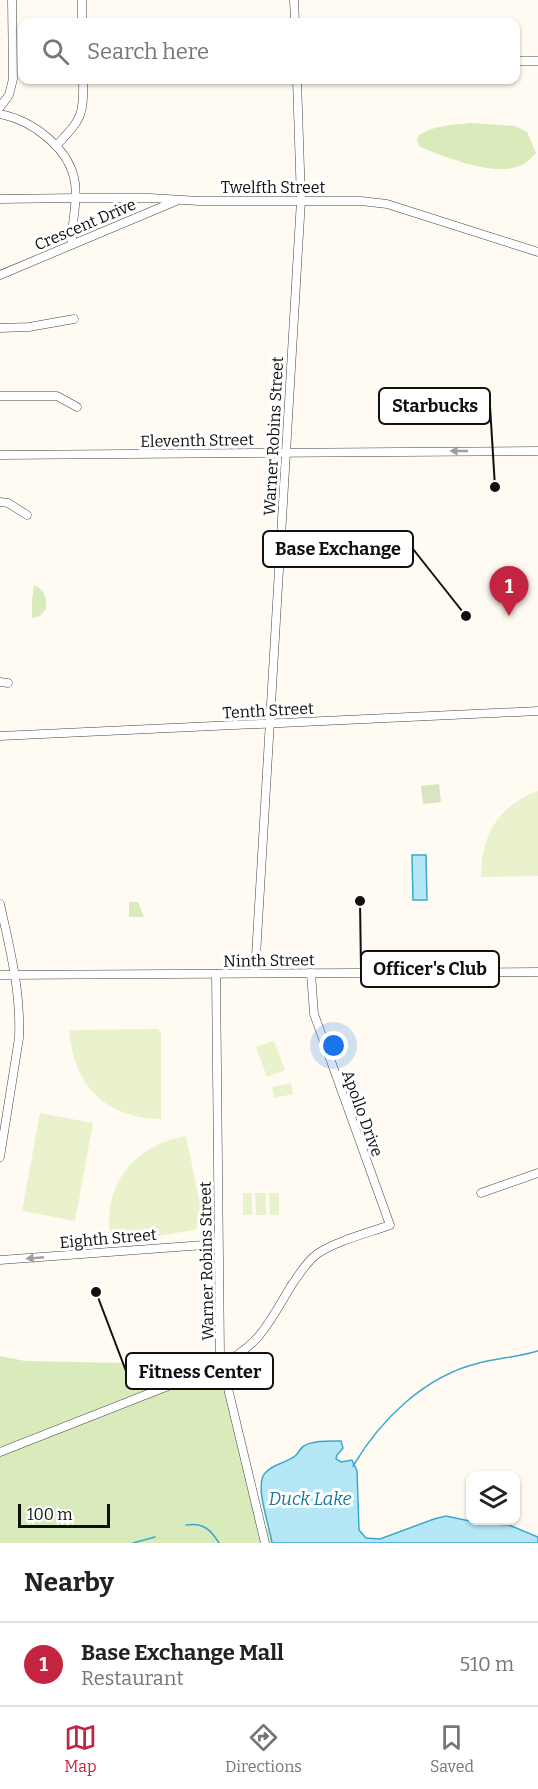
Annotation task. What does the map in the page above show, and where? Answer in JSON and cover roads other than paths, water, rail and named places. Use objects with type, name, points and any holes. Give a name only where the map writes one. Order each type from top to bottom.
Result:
[{"type":"street","points":[[0,107],[11,91],[13,79],[12,0]]},
{"type":"street","points":[[82,0],[82,18]]},
{"type":"street","points":[[294,0],[295,18]]},
{"type":"street","points":[[520,61],[538,61]]},
{"type":"street","points":[[56,146],[81,117],[84,107],[83,84]]},
{"type":"street","name":"Warner Robins Street","points":[[255,974],[301,200],[297,84]]},
{"type":"street","points":[[0,114],[32,126],[56,146],[72,172],[76,198],[72,244]]},
{"type":"street","name":"Twelfth Street","points":[[0,200],[76,198],[361,201],[387,204],[538,252]]},
{"type":"street","name":"Crescent Drive","points":[[0,275],[180,199]]},
{"type":"street","points":[[0,328],[29,327],[74,319]]},
{"type":"street","points":[[0,396],[57,396],[77,407]]},
{"type":"street","name":"Eleventh Street","points":[[0,455],[538,451]]},
{"type":"street","points":[[0,502],[8,503],[27,515]]},
{"type":"street","name":"Tenth Street","points":[[0,736],[538,711]]},
{"type":"street","points":[[0,904],[16,975],[20,1020],[0,1157]]},
{"type":"street","name":"Ninth Street","points":[[0,975],[538,972]]},
{"type":"street","name":"Apollo Drive","points":[[222,1364],[242,1354],[258,1338],[298,1276],[316,1254],[390,1225],[314,1014],[311,973]]},
{"type":"street","name":"Warner Robins Street","points":[[216,974],[220,1354],[265,1543]]},
{"type":"street","points":[[481,1193],[538,1173]]},
{"type":"street","name":"Eighth Street","points":[[0,1260],[219,1244]]},
{"type":"street","points":[[0,1452],[222,1364]]},
{"type":"water","points":[[412,855],[426,855],[427,900],[413,900]]},
{"type":"water","name":"Duck Lake","points":[[322,1441],[341,1441],[343,1448],[336,1459],[341,1462],[352,1460],[357,1471],[359,1530],[366,1538],[380,1539],[446,1516],[466,1520],[466,1525],[509,1525],[538,1537],[538,1543],[272,1543],[263,1506],[262,1478],[266,1472],[296,1455],[303,1447]]},
{"type":"waterway","points":[[353,1466],[391,1416],[406,1402],[440,1378],[459,1369],[486,1361],[538,1351]]},
{"type":"waterway","points":[[186,1525],[192,1524],[206,1528],[219,1543]]},
{"type":"waterway","points":[[133,1543],[155,1537]]},
{"type":"place","name":"Starbucks","points":[[495,487]]},
{"type":"place","name":"Base Exchange","points":[[466,616]]},
{"type":"place","name":"Base Exchange Mall","points":[[509,616]]},
{"type":"place","name":"Officer's Club","points":[[360,901]]},
{"type":"place","name":"Fitness Center","points":[[96,1292]]}]
